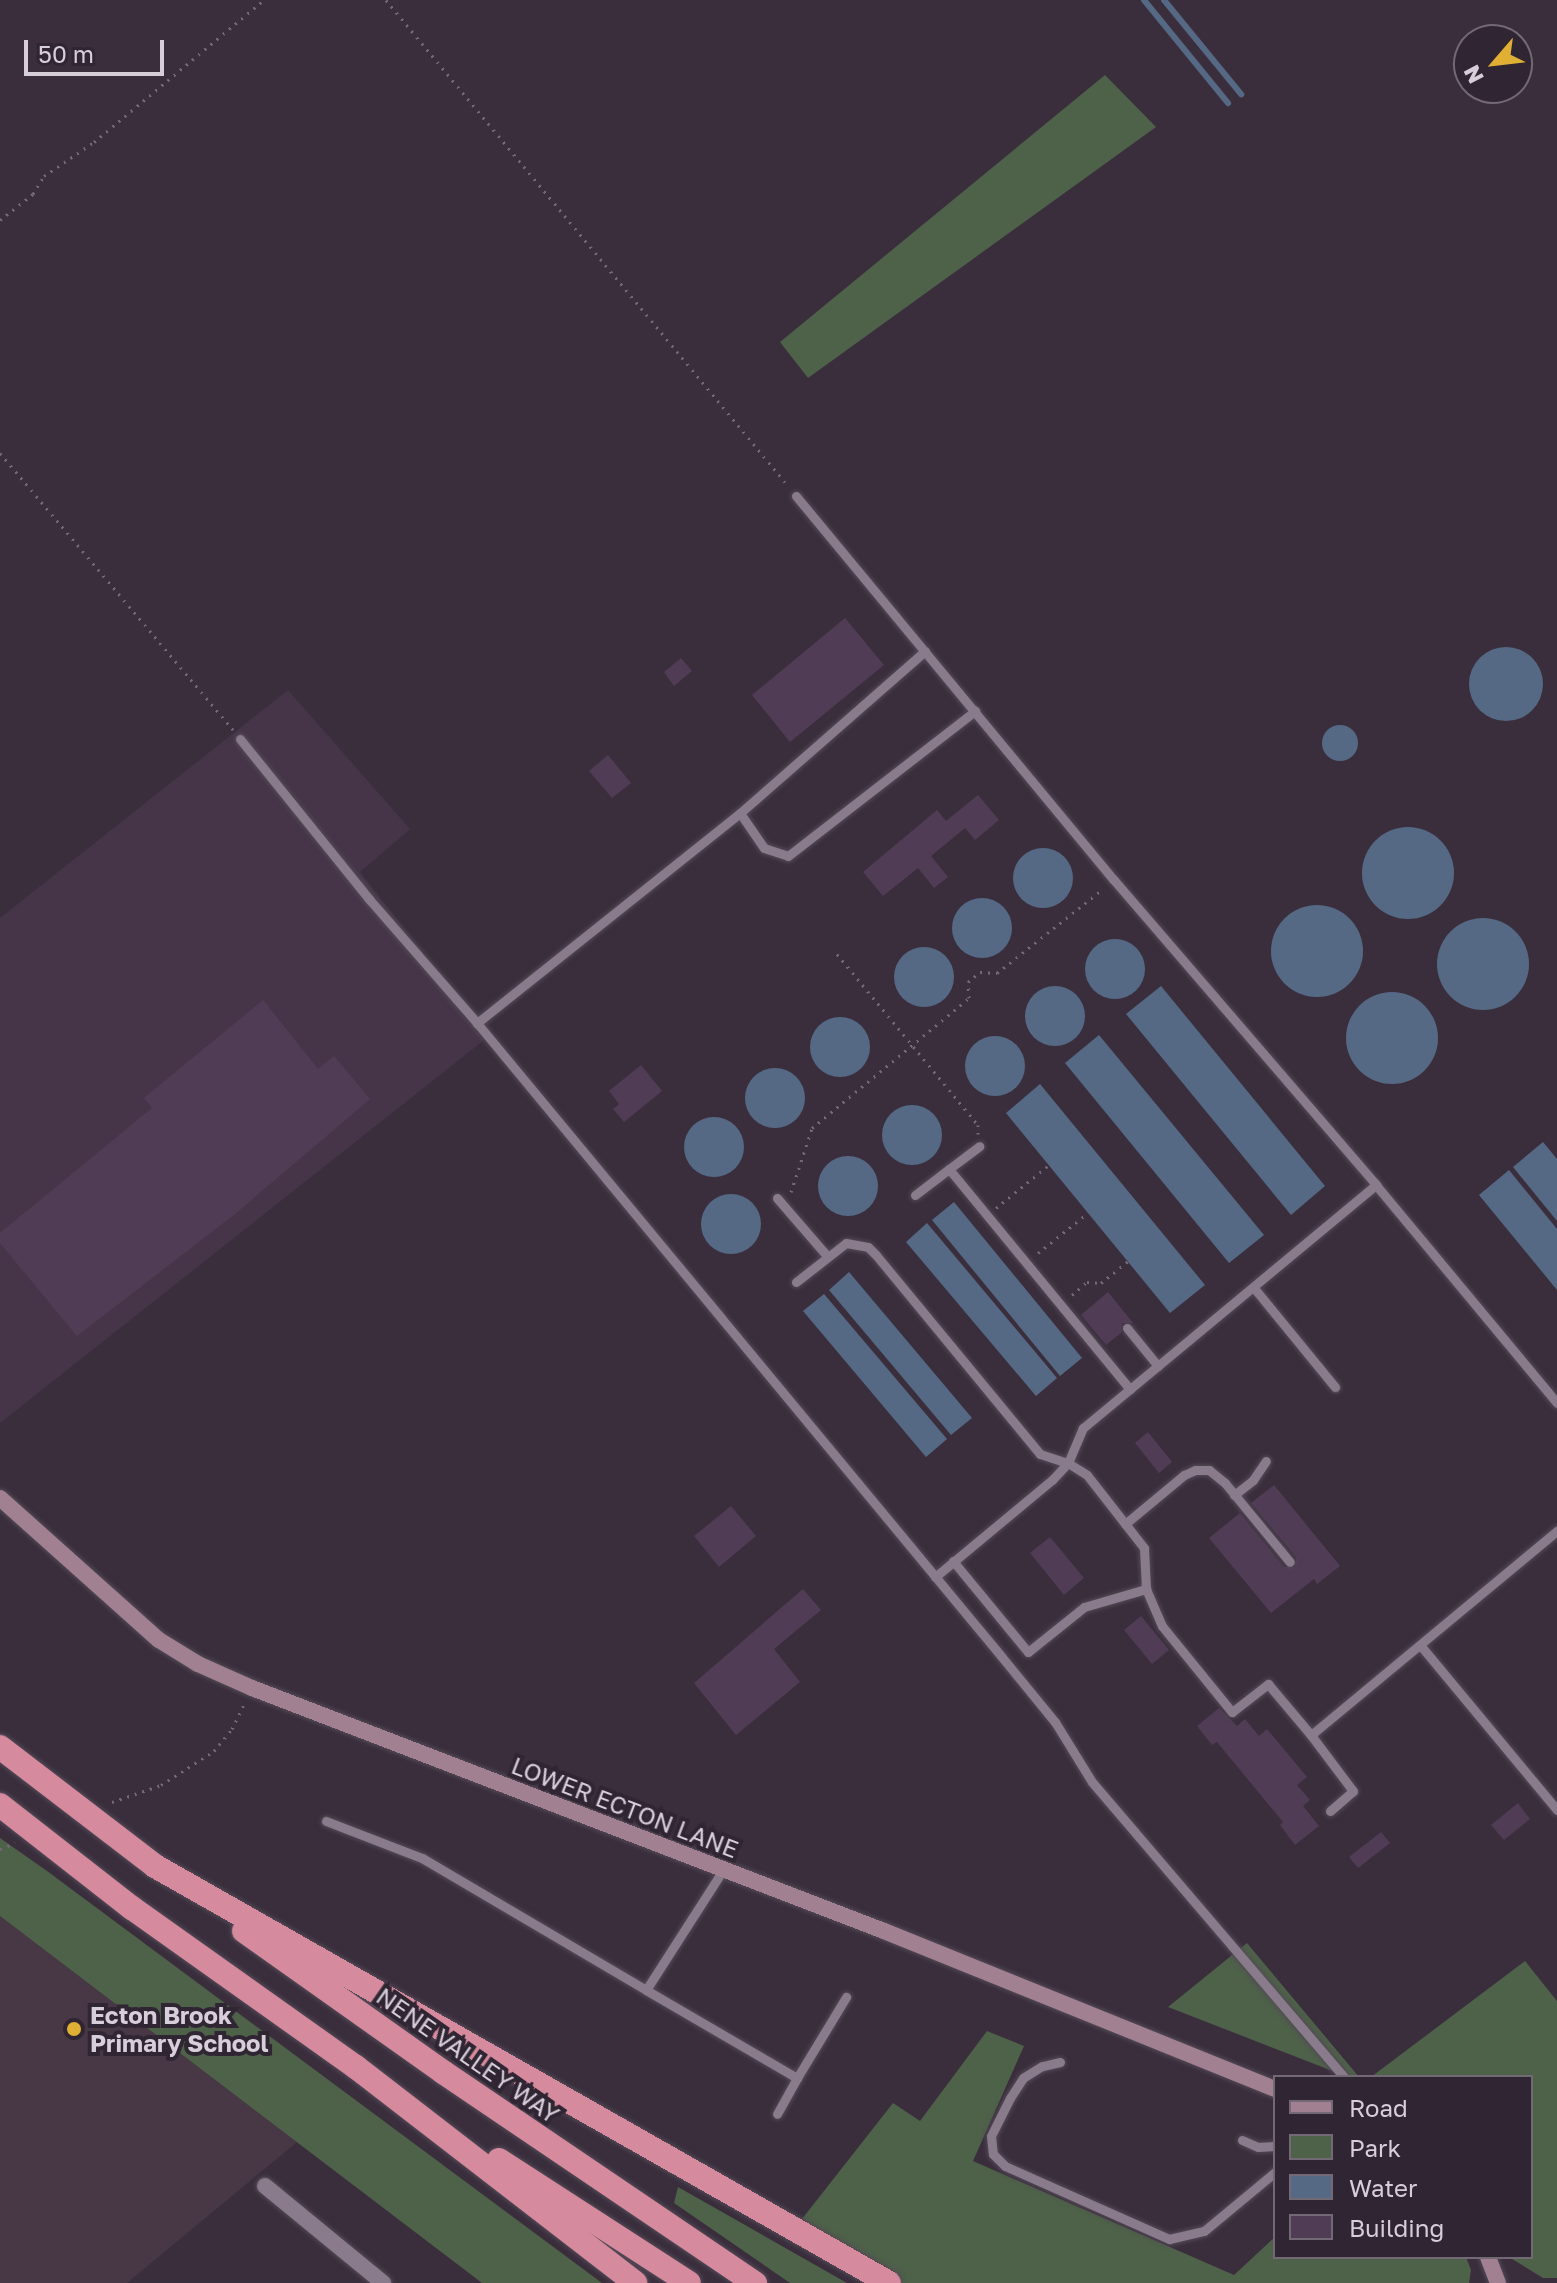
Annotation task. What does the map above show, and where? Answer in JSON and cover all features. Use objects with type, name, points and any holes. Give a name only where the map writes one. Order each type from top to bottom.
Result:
[{"type":"highway","points":[[0,1747],[155,1866],[889,2283]]},
{"type":"highway","points":[[0,1805],[132,1908],[356,2067],[635,2283]]},
{"type":"highway","name":"NENE VALLEY WAY","points":[[155,1866],[443,2072],[755,2283]]},
{"type":"highway","points":[[356,2067],[689,2283]]},
{"type":"street","name":"LOWER ECTON LANE","points":[[0,1498],[159,1640],[252,1688],[723,1870],[1273,2088]]},
{"type":"street","points":[[265,2186],[383,2283]]},
{"type":"street","points":[[1489,2259],[1498,2283]]},
{"type":"lane","points":[[796,496],[1114,880],[1376,1185],[1557,1403]]},
{"type":"lane","points":[[477,1023],[740,813],[925,651]]},
{"type":"lane","points":[[740,813],[764,848],[788,856],[975,711]]},
{"type":"lane","points":[[240,739],[369,899],[477,1023],[1055,1722],[1092,1782],[1342,2075]]},
{"type":"lane","points":[[915,1195],[979,1146]]},
{"type":"lane","points":[[949,1169],[1130,1389]]},
{"type":"lane","points":[[935,1577],[1052,1480],[1068,1463],[1083,1428],[1376,1185]]},
{"type":"lane","points":[[777,1198],[827,1256]]},
{"type":"lane","points":[[796,1282],[846,1243],[868,1247],[1040,1454],[1068,1463],[1087,1475],[1144,1548],[1146,1589],[1162,1626],[1232,1712],[1268,1684],[1311,1735],[1353,1791],[1330,1811]]},
{"type":"lane","points":[[1254,1288],[1335,1387]]},
{"type":"lane","points":[[1127,1328],[1158,1366]]},
{"type":"lane","points":[[1234,1495],[1253,1480],[1266,1461]]},
{"type":"lane","points":[[1125,1524],[1195,1470],[1209,1470],[1290,1562]]},
{"type":"lane","points":[[1311,1735],[1557,1531]]},
{"type":"lane","points":[[953,1561],[1028,1652],[1084,1607],[1146,1589]]},
{"type":"lane","points":[[1421,1646],[1557,1810]]},
{"type":"lane","points":[[326,1821],[422,1858],[797,2078]]},
{"type":"lane","points":[[646,1990],[723,1870]]},
{"type":"lane","points":[[777,2114],[846,1997]]},
{"type":"lane","points":[[1060,2062],[1042,2066],[1023,2078],[1010,2098],[991,2136],[993,2154],[1005,2166],[1169,2239],[1204,2231],[1273,2174]]},
{"type":"lane","points":[[1242,2140],[1258,2147],[1273,2146]]},
{"type":"path","points":[[0,220],[33,194],[44,176],[94,142],[264,0]]},
{"type":"path","points":[[386,0],[796,496]]},
{"type":"path","points":[[0,453],[240,739]]},
{"type":"path","points":[[786,1207],[812,1128],[969,998],[968,982],[980,972],[997,973],[1114,880]]},
{"type":"path","points":[[837,954],[978,1125],[979,1146]]},
{"type":"path","points":[[987,1215],[1049,1165]]},
{"type":"path","points":[[1026,1262],[1088,1213]]},
{"type":"path","points":[[1060,1304],[1087,1282],[1101,1283],[1128,1261]]},
{"type":"path","points":[[112,1802],[161,1785],[214,1751],[232,1729],[252,1688]]},
{"type":"path","points":[[0,1849],[15,1842]]},
{"type":"shaded area","points":[[288,690],[410,829],[360,872],[488,1037],[0,1423],[0,918]]},
{"type":"shaded area","name":"Ecton Brook Primary School","points":[[0,1916],[297,2142],[127,2283],[0,2283]]},
{"type":"green space","points":[[1105,75],[1156,127],[808,378],[780,342]]},
{"type":"green space","points":[[0,1838],[602,2283],[482,2283],[0,1916]]},
{"type":"green space","points":[[1247,1943],[1357,2075],[1343,2075],[1168,2007]]},
{"type":"green space","points":[[1525,1961],[1557,2001],[1557,2278],[1543,2278],[1512,2259],[1533,2259],[1533,2075],[1374,2075]]},
{"type":"green space","points":[[987,2031],[1024,2046],[973,2161],[1234,2275],[1273,2239],[1273,2259],[1467,2259],[1471,2270],[1469,2283],[900,2283],[802,2219],[893,2103],[920,2121]]},
{"type":"green space","points":[[678,2187],[847,2283],[790,2283],[674,2203]]},
{"type":"water","points":[[1506,647],[1520,650],[1532,658],[1540,670],[1543,684],[1540,698],[1532,710],[1520,718],[1506,721],[1492,718],[1480,710],[1472,698],[1469,684],[1472,670],[1480,658],[1492,650]]},
{"type":"water","points":[[1340,725],[1353,730],[1358,743],[1353,756],[1340,761],[1327,756],[1322,743],[1327,730]]},
{"type":"water","points":[[1408,827],[1426,830],[1441,840],[1451,855],[1454,873],[1451,891],[1441,906],[1426,916],[1408,919],[1390,916],[1375,906],[1365,891],[1362,873],[1365,855],[1375,840],[1390,830]]},
{"type":"water","points":[[1043,848],[1054,850],[1064,857],[1071,867],[1071,889],[1064,899],[1054,906],[1043,908],[1032,906],[1022,899],[1015,889],[1013,878],[1015,867],[1022,857],[1032,850]]},
{"type":"water","points":[[982,898],[993,900],[1003,907],[1010,917],[1010,939],[1003,949],[993,956],[982,958],[971,956],[961,949],[954,939],[952,928],[954,917],[961,907],[971,900]]},
{"type":"water","points":[[1317,905],[1335,908],[1350,918],[1360,933],[1363,951],[1360,969],[1350,984],[1335,994],[1317,997],[1299,994],[1284,984],[1274,969],[1271,951],[1274,933],[1284,918],[1299,908]]},
{"type":"water","points":[[1483,918],[1501,921],[1516,931],[1526,946],[1529,964],[1526,982],[1516,997],[1501,1007],[1483,1010],[1465,1007],[1450,997],[1440,982],[1437,964],[1440,946],[1450,931],[1465,921]]},
{"type":"water","points":[[1115,939],[1126,941],[1136,948],[1143,958],[1143,980],[1136,990],[1126,997],[1115,999],[1104,997],[1094,990],[1087,980],[1085,969],[1087,958],[1094,948],[1104,941]]},
{"type":"water","points":[[924,947],[935,949],[945,956],[952,966],[952,988],[945,998],[935,1005],[924,1007],[913,1005],[903,998],[896,988],[894,977],[896,966],[903,956],[913,949]]},
{"type":"water","points":[[1055,986],[1066,988],[1076,995],[1083,1005],[1083,1027],[1076,1037],[1066,1044],[1055,1046],[1044,1044],[1034,1037],[1027,1027],[1025,1016],[1027,1005],[1034,995],[1044,988]]},
{"type":"water","points":[[1161,986],[1325,1186],[1291,1215],[1126,1014]]},
{"type":"water","points":[[1392,992],[1410,995],[1425,1005],[1435,1020],[1438,1038],[1435,1056],[1425,1071],[1410,1081],[1392,1084],[1374,1081],[1359,1071],[1349,1056],[1346,1038],[1349,1020],[1359,1005],[1374,995]]},
{"type":"water","points":[[840,1017],[851,1019],[861,1026],[868,1036],[868,1058],[861,1068],[851,1075],[840,1077],[829,1075],[819,1068],[812,1058],[810,1047],[812,1036],[819,1026],[829,1019]]},
{"type":"water","points":[[1099,1035],[1264,1235],[1229,1263],[1065,1063]]},
{"type":"water","points":[[995,1036],[1006,1038],[1016,1045],[1023,1055],[1023,1077],[1016,1087],[1006,1094],[995,1096],[984,1094],[974,1087],[967,1077],[965,1066],[967,1055],[974,1045],[984,1038]]},
{"type":"water","points":[[775,1068],[786,1070],[796,1077],[803,1087],[803,1109],[796,1119],[786,1126],[775,1128],[764,1126],[754,1119],[747,1109],[745,1098],[747,1087],[754,1077],[764,1070]]},
{"type":"water","points":[[1040,1084],[1205,1285],[1170,1313],[1006,1113]]},
{"type":"water","points":[[912,1105],[923,1107],[933,1114],[940,1124],[940,1146],[933,1156],[923,1163],[912,1165],[901,1163],[891,1156],[884,1146],[882,1135],[884,1124],[891,1114],[901,1107]]},
{"type":"water","points":[[714,1117],[725,1119],[735,1126],[742,1136],[742,1158],[735,1168],[725,1175],[714,1177],[703,1175],[693,1168],[686,1158],[684,1147],[686,1136],[693,1126],[703,1119]]},
{"type":"water","points":[[1543,1142],[1557,1159],[1557,1221],[1513,1167]]},
{"type":"water","points":[[848,1156],[859,1158],[869,1165],[876,1175],[876,1197],[869,1207],[859,1214],[848,1216],[837,1214],[827,1207],[820,1197],[818,1186],[820,1175],[827,1165],[837,1158]]},
{"type":"water","points":[[1509,1170],[1557,1229],[1557,1290],[1479,1195]]},
{"type":"water","points":[[731,1194],[742,1196],[752,1203],[759,1213],[759,1235],[752,1245],[742,1252],[731,1254],[720,1252],[710,1245],[703,1235],[701,1224],[703,1213],[710,1203],[720,1196]]},
{"type":"water","points":[[954,1202],[1082,1358],[1060,1376],[932,1220]]},
{"type":"water","points":[[927,1223],[1057,1378],[1036,1396],[906,1242]]},
{"type":"water","points":[[849,1272],[972,1418],[951,1435],[829,1290]]},
{"type":"water","points":[[824,1294],[947,1439],[926,1457],[803,1311]]},
{"type":"building","points":[[845,618],[884,665],[790,742],[752,695]]},
{"type":"building","points":[[681,658],[692,671],[674,686],[664,672]]},
{"type":"building","points":[[608,755],[631,783],[612,798],[589,771]]},
{"type":"building","points":[[978,795],[999,820],[975,840],[965,828],[931,856],[948,877],[934,888],[918,868],[883,896],[863,872],[937,810],[946,821]]},
{"type":"building","points":[[263,1000],[318,1069],[334,1056],[370,1099],[235,1214],[77,1336],[0,1243],[0,1233],[152,1108],[144,1098]]},
{"type":"building","points":[[641,1065],[662,1091],[624,1122],[613,1109],[619,1104],[609,1091]]},
{"type":"building","points":[[1108,1292],[1133,1323],[1122,1323],[1121,1333],[1106,1345],[1081,1315]]},
{"type":"building","points":[[1148,1432],[1172,1462],[1159,1473],[1135,1443]]},
{"type":"building","points":[[1274,1485],[1340,1566],[1317,1584],[1314,1579],[1271,1613],[1209,1538],[1240,1513],[1284,1567],[1295,1567],[1296,1557],[1251,1503]]},
{"type":"building","points":[[731,1506],[756,1536],[719,1567],[694,1536]]},
{"type":"building","points":[[1050,1537],[1084,1578],[1064,1595],[1030,1553]]},
{"type":"building","points":[[803,1589],[821,1610],[774,1649],[800,1682],[736,1735],[694,1683]]},
{"type":"building","points":[[1141,1616],[1169,1650],[1152,1664],[1124,1630]]},
{"type":"building","points":[[1219,1708],[1237,1726],[1245,1719],[1259,1736],[1267,1729],[1307,1777],[1297,1785],[1310,1800],[1303,1806],[1319,1826],[1295,1845],[1280,1825],[1283,1822],[1217,1742],[1212,1745],[1197,1726]]},
{"type":"building","points":[[1518,1803],[1530,1819],[1504,1840],[1491,1825]]},
{"type":"building","points":[[1381,1832],[1390,1843],[1358,1868],[1349,1857]]},
{"type":"waterway","points":[[1144,0],[1228,103]]},
{"type":"waterway","points":[[1164,0],[1241,94]]},
{"type":"place","name":"Ecton Brook Primary School","points":[[74,2029]]}]
